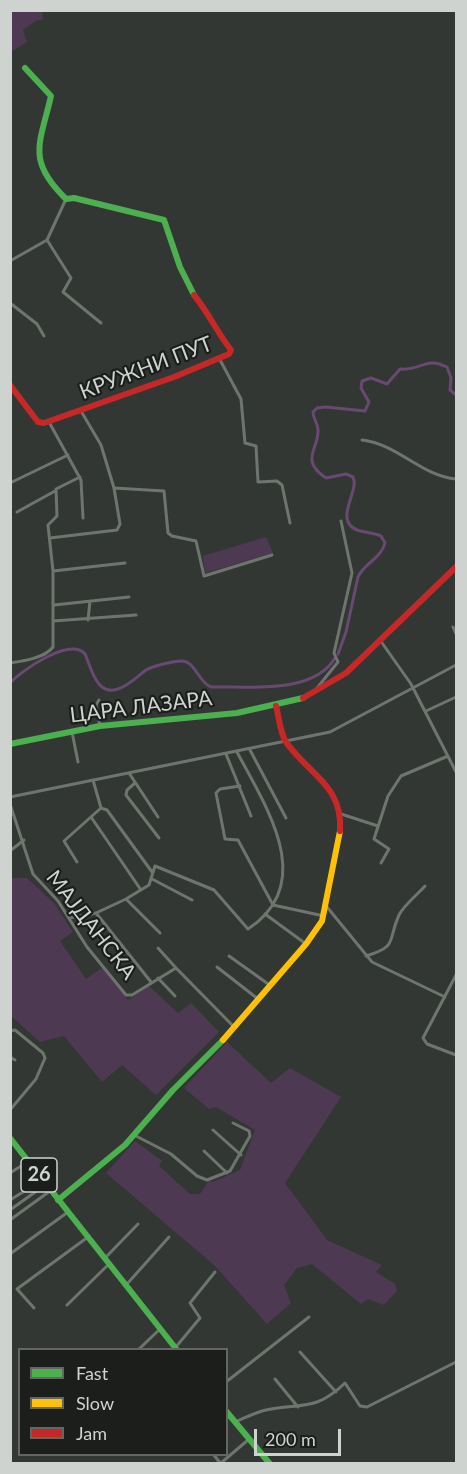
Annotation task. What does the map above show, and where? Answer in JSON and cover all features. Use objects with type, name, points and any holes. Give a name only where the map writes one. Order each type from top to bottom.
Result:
[{"type":"street","points":[[10,261],[47,240],[66,199],[47,178],[38,158],[38,143],[50,94],[24,68]]},
{"type":"street","name":"КРУЖНИ ПУТ","points":[[49,422],[219,358],[230,353],[231,347],[219,334],[210,313],[189,287],[164,220],[72,198],[66,199]]},
{"type":"street","points":[[47,240],[70,278],[63,292],[101,323]]},
{"type":"street","points":[[10,303],[37,324],[44,336]]},
{"type":"street","points":[[219,358],[241,399],[245,443],[256,446],[258,482],[277,481],[282,485],[290,523]]},
{"type":"street","points":[[10,385],[38,422],[49,422],[80,477],[82,518]]},
{"type":"street","points":[[50,538],[119,528],[114,488],[101,444],[81,411]]},
{"type":"street","points":[[362,440],[393,451],[436,476],[456,479]]},
{"type":"street","points":[[10,483],[68,455]]},
{"type":"street","points":[[16,512],[80,477]]},
{"type":"street","points":[[114,488],[164,490],[167,498],[168,533],[196,541],[204,576],[272,555]]},
{"type":"street","points":[[10,663],[51,650],[54,643],[53,571],[48,523],[57,514],[55,491]]},
{"type":"street","points":[[313,695],[314,689],[338,662],[334,653],[352,576],[341,521]]},
{"type":"street","points":[[53,571],[126,563]]},
{"type":"street","name":"ЦАРА ЛАЗАРА","points":[[10,744],[100,726],[237,713],[276,706],[313,695],[346,674],[456,569]]},
{"type":"street","points":[[54,605],[129,597]]},
{"type":"street","points":[[88,620],[90,601]]},
{"type":"street","points":[[53,621],[136,615]]},
{"type":"street","points":[[453,627],[456,634]]},
{"type":"street","points":[[380,640],[414,688],[456,772]]},
{"type":"street","points":[[10,796],[250,750],[336,729],[456,665]]},
{"type":"street","points":[[426,711],[456,697]]},
{"type":"street","points":[[99,700],[96,705],[100,726]]},
{"type":"street","points":[[58,1200],[134,1135],[173,1090],[235,1028],[306,944],[324,916],[341,814],[331,790],[285,741],[276,706]]},
{"type":"street","points":[[72,732],[78,762]]},
{"type":"street","points":[[250,750],[286,818]]},
{"type":"street","points":[[69,918],[96,913],[126,899],[141,890],[152,879],[157,866],[213,889],[248,929],[265,914],[282,888],[283,857],[267,814],[237,752]]},
{"type":"street","points":[[226,754],[251,816]]},
{"type":"street","points":[[381,863],[389,849],[375,840],[388,796],[401,776],[448,756]]},
{"type":"street","points":[[129,773],[158,817]]},
{"type":"street","points":[[93,780],[101,808]]},
{"type":"street","points":[[135,783],[126,791],[127,797],[159,838]]},
{"type":"street","points":[[240,786],[220,789],[216,793],[225,838],[227,841],[238,840],[273,905],[324,916]]},
{"type":"street","name":"МАЈДАНСКА","points":[[10,804],[24,840],[33,874],[58,901],[87,947],[126,995],[132,995],[176,968]]},
{"type":"street","points":[[77,862],[64,841],[101,808]]},
{"type":"street","points":[[101,808],[107,810],[153,874]]},
{"type":"street","points":[[341,814],[378,826]]},
{"type":"street","points":[[91,817],[141,890]]},
{"type":"street","points":[[10,850],[24,840]]},
{"type":"street","points":[[152,879],[192,900]]},
{"type":"street","points":[[366,956],[384,950],[391,944],[400,914],[424,886]]},
{"type":"street","points":[[126,899],[160,933]]},
{"type":"street","points":[[327,908],[372,962],[445,997]]},
{"type":"street","points":[[96,913],[152,983]]},
{"type":"street","points":[[265,914],[306,944]]},
{"type":"street","name":"МАЈДАНСКА","points":[[158,948],[235,1028]]},
{"type":"street","points":[[229,956],[271,986]]},
{"type":"street","points":[[217,967],[260,1000]]},
{"type":"street","points":[[456,975],[423,1040],[427,1044],[456,1055]]},
{"type":"street","name":"МАЈДАНСКА","points":[[158,978],[175,996]]},
{"type":"street","points":[[10,1030],[15,1030],[45,1056],[36,1079],[10,1110]]},
{"type":"street","points":[[10,1057],[15,1060]]},
{"type":"street","points":[[134,1135],[171,1154],[202,1179],[210,1180],[227,1173],[241,1155],[251,1134],[233,1123]]},
{"type":"street","points":[[213,1130],[241,1155]]},
{"type":"street","name":"26","points":[[10,1138],[175,1348]]},
{"type":"street","points":[[204,1151],[227,1173]]},
{"type":"street","points":[[10,1173],[29,1161]]},
{"type":"street","points":[[10,1200],[47,1185]]},
{"type":"street","points":[[10,1210],[47,1185]]},
{"type":"street","points":[[10,1220],[47,1185]]},
{"type":"street","points":[[10,1254],[68,1212]]},
{"type":"street","points":[[67,1305],[138,1224]]},
{"type":"street","points":[[125,1285],[169,1236]]},
{"type":"street","points":[[34,1308],[17,1289],[88,1237]]},
{"type":"street","points":[[177,1348],[200,1318],[190,1303],[215,1272]]},
{"type":"street","points":[[228,1380],[309,1317]]},
{"type":"street","points":[[140,1348],[160,1329]]},
{"type":"street","points":[[300,1352],[336,1392]]},
{"type":"street","points":[[235,1422],[265,1410],[320,1402],[346,1383],[364,1408],[456,1362]]},
{"type":"street","points":[[275,1379],[298,1407]]},
{"type":"street","points":[[228,1413],[270,1464]]},
{"type":"street","points":[[221,1463],[250,1439]]},
{"type":"shaded area","points":[[11,10],[42,11],[43,20],[37,20],[23,30],[27,42],[11,52]]},
{"type":"shaded area","points":[[266,537],[273,553],[205,573],[203,556]]},
{"type":"shaded area","points":[[11,878],[27,878],[54,903],[73,932],[60,941],[86,979],[102,968],[128,1000],[149,986],[178,1013],[191,1003],[219,1032],[156,1095],[122,1065],[102,1082],[64,1036],[40,1042],[11,1016]]},
{"type":"shaded area","points":[[227,1042],[271,1083],[290,1068],[341,1097],[285,1183],[327,1240],[382,1265],[376,1272],[395,1284],[397,1291],[384,1305],[368,1299],[361,1304],[312,1264],[297,1268],[284,1285],[291,1303],[267,1324],[214,1265],[106,1173],[135,1141],[162,1161],[159,1166],[190,1194],[200,1194],[209,1181],[213,1182],[240,1170],[255,1130],[216,1107],[209,1109],[184,1088]]},
{"type":"waterway","points":[[338,654],[346,632],[358,577],[380,553],[385,543],[381,536],[357,530],[350,525],[347,519],[353,490],[353,477],[346,474],[326,478],[314,466],[312,454],[318,430],[313,412],[317,408],[326,407],[365,411],[369,402],[361,388],[362,381],[371,378],[387,384],[400,369],[414,368],[428,363],[447,367],[451,378],[450,390],[456,395]]},
{"type":"waterway","points":[[10,683],[46,657],[69,650],[78,650],[85,654],[99,684],[111,690],[130,683],[149,668],[182,661],[190,664],[203,681],[211,687],[279,686],[312,678],[325,670],[335,658]]},
{"type":"traffic: fast","points":[[25,68],[51,96],[39,151],[45,173],[53,185],[66,199],[74,198],[164,220],[180,267],[194,295]]},
{"type":"traffic: fast","points":[[10,744],[100,726],[237,713],[303,698]]},
{"type":"traffic: fast","points":[[58,1200],[125,1145],[173,1090],[223,1040]]},
{"type":"traffic: fast","points":[[10,1138],[175,1348]]},
{"type":"traffic: fast","points":[[228,1413],[270,1464]]},
{"type":"traffic: slow","points":[[223,1040],[306,944],[322,921],[340,831]]},
{"type":"traffic: jam","points":[[10,385],[38,422],[44,423],[174,377],[229,354],[231,350],[194,295]]},
{"type":"traffic: jam","points":[[303,698],[346,673],[456,567]]},
{"type":"traffic: jam","points":[[276,706],[286,742],[323,782],[336,802],[340,831]]}]
